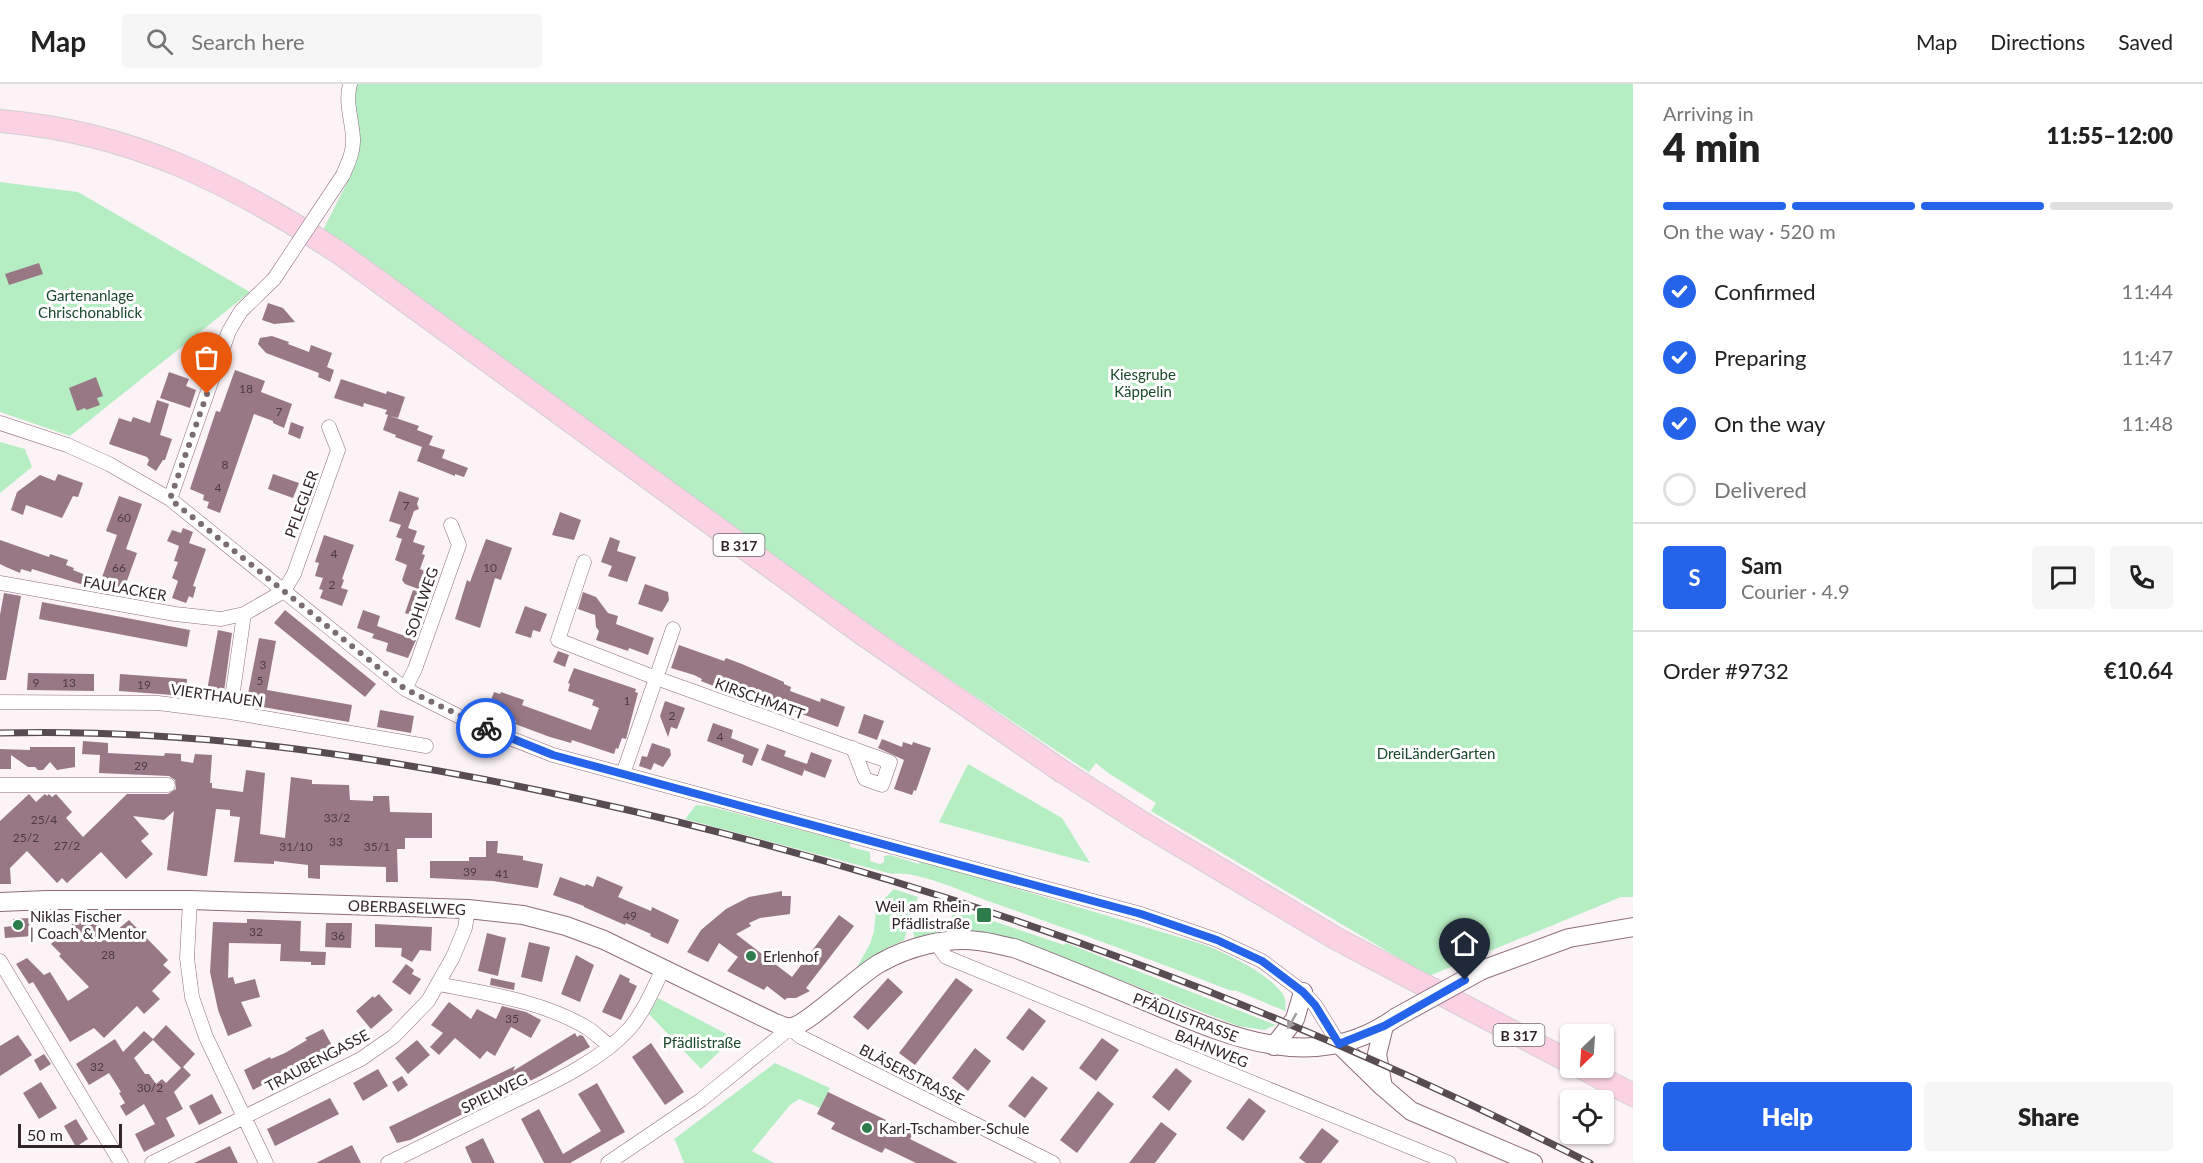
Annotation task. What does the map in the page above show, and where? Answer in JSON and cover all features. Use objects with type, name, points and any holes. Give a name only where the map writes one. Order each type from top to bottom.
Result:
[{"type":"main road","name":"B 317","points":[[0,120],[73,131],[121,143],[168,159],[265,206],[341,254],[860,632],[1063,772],[1328,934],[1560,1057]]},
{"type":"main road","points":[[1601,1078],[1633,1095]]},
{"type":"street","points":[[170,499],[229,331],[242,310],[274,279],[343,175],[351,157],[353,137],[348,110],[350,84]]},
{"type":"street","points":[[0,423],[67,445],[110,464],[170,499],[405,689],[474,724],[553,755],[1141,914],[1217,940],[1262,961],[1303,992],[1315,1005],[1339,1044],[1383,1087],[1412,1111],[1533,1163]]},
{"type":"street","name":"PFLEGLER","points":[[284,591],[294,574],[338,450],[329,427]]},
{"type":"street","name":"SOHLWEG","points":[[405,689],[415,669],[459,545],[452,525]]},
{"type":"street","name":"KIRSCHMATT","points":[[584,562],[558,640],[656,678],[853,748]]},
{"type":"street","name":"FAULACKER","points":[[0,583],[175,614],[221,619],[244,614],[284,591]]},
{"type":"street","points":[[230,712],[244,614]]},
{"type":"street","points":[[623,774],[673,629]]},
{"type":"street","name":"VIERTHAUEN","points":[[0,702],[158,703],[230,712],[426,747]]},
{"type":"street","points":[[0,785],[168,785]]},
{"type":"street","points":[[190,900],[187,958],[192,997],[206,1037],[266,1163]]},
{"type":"street","name":"OBERBASELWEG","points":[[0,902],[190,900],[468,909],[523,915],[566,926],[604,940],[773,1022],[790,1028]]},
{"type":"street","name":"TRAUBENGASSE","points":[[152,1163],[369,1053],[394,1036],[428,1001],[438,984],[465,928],[468,909]]},
{"type":"street","points":[[1339,1044],[1390,1022],[1482,970],[1569,938],[1633,927]]},
{"type":"street","name":"PFÄDLISTRASSE","points":[[608,1163],[701,1100],[790,1028],[802,1023],[880,963],[910,950],[936,943],[961,940],[979,941],[1014,948],[1222,1033],[1274,1046],[1339,1044]]},
{"type":"street","name":"BAHNWEG","points":[[936,943],[946,957],[1449,1163]]},
{"type":"street","points":[[0,961],[121,1163]]},
{"type":"street","name":"SPIELWEG","points":[[388,1163],[532,1093],[610,1047],[642,1011],[663,969]]},
{"type":"street","points":[[438,984],[520,1001],[554,1012],[589,1029],[610,1047]]},
{"type":"street","points":[[1274,1046],[1295,1019],[1303,992]]},
{"type":"street","points":[[1383,1087],[1377,1054],[1390,1022]]},
{"type":"street","name":"BLÄSERSTRASSE","points":[[790,1028],[801,1037],[1053,1163]]},
{"type":"green space","name":"Kiesgrube Käppelin","points":[[350,84],[1633,84],[1633,897],[1621,897],[1429,976],[1151,811],[1156,803],[1096,763],[1089,772],[798,574],[322,232],[349,179],[343,175],[348,165]]},
{"type":"green space","name":"Gartenanlage Chrischonablick","points":[[0,182],[78,192],[250,292],[70,436],[0,412]]},
{"type":"green space","points":[[0,442],[25,449],[32,467],[0,493]]},
{"type":"green space","points":[[968,764],[1062,818],[1090,863],[939,822]]},
{"type":"green space","points":[[696,805],[708,806],[850,843],[850,847],[870,852],[870,861],[880,864],[884,862],[884,856],[890,855],[919,864],[920,860],[1202,944],[1233,958],[1267,978],[1283,995],[1285,1011],[1237,991],[940,883],[914,875],[892,874],[685,819]]},
{"type":"green space","points":[[894,889],[918,897],[904,940],[857,967],[870,944],[874,931],[877,901],[885,898]]},
{"type":"green space","points":[[955,908],[1064,945],[1066,943],[1276,1025],[1264,1030],[1238,1026],[1016,939],[915,941],[913,931],[918,915],[948,922]]},
{"type":"green space","name":"Pfädlistraße","points":[[658,998],[734,1038],[701,1069],[649,1014]]},
{"type":"green space","points":[[775,1063],[830,1088],[820,1108],[799,1099],[790,1105],[752,1151],[774,1163],[684,1163],[675,1140],[673,1140]]},
{"type":"building","points":[[39,263],[43,274],[9,285],[5,274]]},
{"type":"building","points":[[268,303],[283,308],[295,322],[274,324],[262,320]]},
{"type":"building","points":[[272,336],[309,352],[311,345],[332,353],[327,367],[334,370],[330,382],[318,377],[319,373],[266,353],[258,344],[260,338]]},
{"type":"building","points":[[235,370],[265,381],[261,392],[292,404],[284,428],[254,414],[220,513],[207,508],[209,502],[203,500],[204,495],[190,489],[216,411],[220,412]]},
{"type":"building","points":[[169,372],[189,379],[186,386],[196,390],[190,408],[160,398]]},
{"type":"building","points":[[96,377],[103,396],[97,398],[100,405],[77,411],[69,388]]},
{"type":"building","points":[[341,379],[386,394],[387,391],[405,397],[398,418],[390,416],[419,426],[417,430],[433,436],[429,445],[445,450],[442,458],[468,468],[464,477],[455,474],[455,476],[417,461],[422,447],[383,430],[388,415],[385,414],[387,410],[364,403],[363,407],[334,398]]},
{"type":"building","points":[[157,400],[169,404],[160,435],[172,439],[165,460],[156,471],[147,465],[149,460],[147,457],[109,444],[119,418],[131,422],[133,417],[150,423]]},
{"type":"building","points":[[291,422],[304,427],[300,439],[288,434]]},
{"type":"building","points":[[58,474],[83,483],[78,497],[73,496],[62,518],[26,505],[23,515],[11,510],[17,492],[40,475],[55,481]]},
{"type":"building","points":[[273,474],[299,483],[293,498],[268,489]]},
{"type":"building","points":[[399,491],[419,498],[417,504],[419,509],[414,511],[408,528],[417,531],[413,542],[425,546],[422,554],[425,555],[420,569],[427,572],[421,590],[405,584],[402,580],[407,565],[395,560],[402,539],[396,537],[401,525],[389,521]]},
{"type":"building","points":[[119,496],[142,504],[126,549],[137,553],[124,589],[101,580],[117,535],[106,531]]},
{"type":"building","points":[[560,512],[581,520],[574,540],[552,535]]},
{"type":"building","points":[[183,528],[193,532],[189,543],[206,549],[193,586],[196,587],[193,598],[189,596],[186,603],[172,598],[178,581],[172,578],[178,562],[174,561],[179,546],[167,541],[172,530],[181,533]]},
{"type":"building","points":[[324,535],[354,545],[342,579],[344,580],[341,588],[348,590],[342,606],[320,598],[323,590],[319,589],[323,578],[315,576],[319,563],[315,562]]},
{"type":"building","points":[[610,537],[620,541],[617,551],[636,557],[627,582],[608,576],[612,566],[601,562]]},
{"type":"building","points":[[486,539],[512,548],[501,580],[495,578],[480,628],[455,619],[467,580],[470,582]]},
{"type":"building","points":[[0,540],[49,557],[50,554],[68,560],[66,565],[74,568],[73,570],[106,583],[103,591],[32,569],[31,572],[21,569],[20,573],[6,567],[0,564]]},
{"type":"building","points":[[645,584],[668,592],[669,600],[662,612],[638,604]]},
{"type":"building","points":[[413,590],[425,594],[417,617],[405,613]]},
{"type":"building","points":[[583,592],[596,597],[608,613],[618,616],[616,624],[654,638],[648,655],[596,640],[599,631],[596,627],[595,615],[578,609]]},
{"type":"building","points":[[4,593],[21,596],[6,680],[0,680],[0,615]]},
{"type":"building","points":[[42,602],[190,630],[187,647],[39,619]]},
{"type":"building","points":[[525,606],[547,614],[540,632],[533,630],[531,638],[515,633]]},
{"type":"building","points":[[285,610],[376,684],[365,697],[274,623]]},
{"type":"building","points":[[363,610],[380,616],[377,626],[416,640],[408,658],[386,651],[388,643],[372,638],[374,634],[357,628]]},
{"type":"building","points":[[218,630],[232,633],[223,699],[206,696]]},
{"type":"building","points":[[259,638],[276,641],[267,690],[352,705],[349,722],[246,704]]},
{"type":"building","points":[[679,645],[724,661],[726,658],[784,682],[791,687],[790,691],[820,702],[821,698],[845,707],[838,727],[760,699],[761,695],[741,687],[740,689],[733,687],[731,693],[701,681],[702,679],[694,675],[671,668]]},
{"type":"building","points":[[558,651],[569,655],[565,667],[553,662]]},
{"type":"building","points":[[574,668],[636,689],[635,692],[638,693],[626,739],[622,738],[614,754],[572,740],[571,743],[550,737],[515,724],[516,721],[484,710],[486,698],[491,700],[494,692],[500,694],[501,692],[524,700],[522,705],[591,730],[599,708],[592,705],[594,700],[568,691],[570,684],[568,683]]},
{"type":"building","points":[[28,673],[94,674],[94,691],[27,690]]},
{"type":"building","points":[[120,674],[187,679],[186,696],[119,691]]},
{"type":"building","points":[[665,701],[685,708],[677,729],[671,727],[668,737],[660,716]]},
{"type":"building","points":[[380,710],[414,716],[411,733],[377,727]]},
{"type":"building","points":[[864,714],[884,721],[877,740],[858,733]]},
{"type":"building","points":[[713,723],[733,730],[731,738],[759,749],[752,766],[742,762],[744,755],[707,741]]},
{"type":"building","points":[[882,739],[902,747],[903,742],[912,745],[913,742],[931,748],[916,791],[914,790],[912,795],[894,789],[904,760],[878,748]]},
{"type":"building","points":[[83,741],[108,743],[108,753],[164,756],[165,753],[181,754],[181,761],[193,763],[195,754],[212,755],[210,783],[212,783],[212,788],[243,792],[246,770],[265,773],[260,834],[285,838],[291,777],[312,780],[312,784],[349,785],[350,800],[373,801],[373,796],[389,796],[390,812],[432,813],[432,838],[405,838],[405,849],[397,849],[398,882],[386,882],[386,867],[320,865],[320,879],[308,878],[308,865],[274,861],[274,864],[234,862],[240,817],[230,816],[230,810],[216,809],[207,876],[204,876],[167,870],[174,811],[164,820],[133,816],[149,834],[141,841],[153,854],[126,879],[101,852],[67,883],[62,878],[57,883],[27,851],[10,868],[11,884],[0,884],[0,821],[29,794],[36,802],[45,794],[52,797],[56,794],[72,812],[66,818],[83,837],[127,794],[168,794],[176,789],[175,780],[169,776],[99,773],[100,755],[82,754]]},
{"type":"building","points":[[652,743],[670,749],[671,755],[663,767],[654,763],[651,770],[639,766],[642,756],[647,757]]},
{"type":"building","points":[[767,744],[786,751],[784,756],[807,764],[811,752],[832,760],[825,778],[804,770],[802,776],[761,760]]},
{"type":"building","points":[[30,747],[75,747],[75,767],[57,770],[50,762],[43,770],[38,770],[35,767],[28,767],[11,755],[11,769],[0,769],[0,749],[30,750]]},
{"type":"building","points":[[486,841],[498,841],[497,853],[523,856],[523,860],[543,864],[538,888],[493,881],[430,878],[430,861],[469,861],[469,857],[486,857]]},
{"type":"building","points":[[597,876],[623,887],[618,897],[651,911],[652,907],[679,920],[668,944],[626,923],[625,925],[553,895],[560,877],[593,887]]},
{"type":"building","points":[[782,891],[782,896],[791,896],[790,914],[760,918],[749,923],[751,926],[736,934],[792,977],[839,915],[854,926],[806,988],[810,991],[796,998],[785,1000],[767,986],[764,990],[727,971],[738,957],[719,943],[708,962],[687,952],[701,930],[726,909],[749,897]]},
{"type":"building","points":[[83,914],[89,920],[91,918],[109,937],[129,920],[168,960],[163,965],[171,972],[152,991],[160,999],[144,1014],[137,1006],[104,1038],[94,1028],[70,1042],[33,982],[29,984],[16,964],[27,958],[44,975],[50,972],[68,1001],[89,987],[59,956],[61,954],[51,944]]},
{"type":"building","points":[[29,918],[30,925],[33,925],[33,936],[5,938],[4,927],[13,926],[13,919]]},
{"type":"building","points":[[247,919],[301,921],[300,951],[326,952],[325,965],[280,961],[281,944],[229,943],[228,978],[233,977],[235,984],[255,979],[260,997],[241,1002],[252,1026],[228,1036],[218,1010],[210,972],[213,922],[247,923]]},
{"type":"building","points":[[326,923],[352,923],[351,948],[325,947]]},
{"type":"building","points":[[375,924],[432,927],[431,951],[420,950],[412,962],[401,956],[402,948],[375,947]]},
{"type":"building","points":[[487,933],[506,938],[498,976],[478,971]]},
{"type":"building","points":[[529,942],[550,947],[542,982],[521,977]]},
{"type":"building","points":[[576,955],[594,965],[580,1002],[561,994]]},
{"type":"building","points":[[406,964],[414,970],[412,974],[421,979],[410,995],[392,982]]},
{"type":"building","points":[[620,974],[637,986],[621,1020],[602,1012]]},
{"type":"building","points":[[491,978],[515,983],[514,990],[490,985]]},
{"type":"building","points":[[888,978],[903,992],[868,1030],[853,1017]]},
{"type":"building","points":[[956,978],[973,990],[915,1065],[899,1053]]},
{"type":"building","points":[[379,994],[393,1010],[371,1029],[356,1011],[373,996],[374,998]]},
{"type":"building","points":[[449,1002],[471,1019],[477,1009],[496,1019],[502,1006],[526,1012],[541,1020],[531,1038],[511,1027],[495,1056],[487,1051],[480,1059],[455,1038],[439,1055],[430,1047],[443,1033],[431,1025]]},
{"type":"building","points":[[1029,1008],[1046,1021],[1023,1051],[1006,1038]]},
{"type":"building","points":[[166,1025],[195,1054],[183,1067],[191,1075],[174,1092],[183,1109],[166,1118],[175,1136],[144,1152],[135,1134],[155,1124],[144,1104],[126,1116],[120,1106],[125,1103],[119,1093],[121,1092],[109,1073],[89,1085],[76,1064],[115,1039],[123,1052],[144,1031],[153,1039]],"holes":[[[153,1040],[181,1068],[166,1083],[162,1079],[156,1084],[149,1074],[145,1074],[134,1058]]]},
{"type":"building","points":[[323,1029],[335,1051],[286,1075],[284,1071],[253,1090],[244,1070],[270,1057],[271,1059],[285,1053],[307,1040],[305,1038]]},
{"type":"building","points":[[575,1033],[577,1037],[583,1036],[590,1047],[540,1076],[410,1140],[397,1143],[389,1127],[515,1066],[513,1071]]},
{"type":"building","points":[[18,1035],[32,1055],[0,1076],[0,1046]]},
{"type":"building","points":[[1102,1038],[1119,1050],[1096,1081],[1079,1068]]},
{"type":"building","points":[[417,1040],[430,1055],[408,1074],[395,1058]]},
{"type":"building","points":[[651,1043],[684,1092],[665,1105],[632,1057]]},
{"type":"building","points":[[975,1048],[991,1061],[968,1091],[952,1078]]},
{"type":"building","points":[[44,1054],[51,1064],[40,1071],[34,1060]]},
{"type":"building","points":[[1176,1068],[1192,1081],[1169,1111],[1152,1097]]},
{"type":"building","points":[[378,1069],[388,1086],[363,1101],[353,1083]]},
{"type":"building","points":[[402,1076],[408,1085],[398,1092],[392,1082]]},
{"type":"building","points":[[1032,1076],[1048,1088],[1025,1118],[1008,1106]]},
{"type":"building","points":[[41,1082],[57,1108],[39,1119],[23,1093]]},
{"type":"building","points":[[597,1083],[625,1132],[570,1163],[544,1163],[521,1119],[539,1109],[563,1154],[601,1131],[578,1094]]},
{"type":"building","points":[[1098,1091],[1114,1104],[1077,1153],[1060,1140]]},
{"type":"building","name":"Karl-Tschamber-Schule","points":[[828,1092],[913,1133],[910,1139],[958,1163],[916,1163],[885,1148],[882,1153],[831,1129],[835,1123],[817,1114]]},
{"type":"building","points":[[212,1094],[222,1113],[199,1125],[189,1106]]},
{"type":"building","points":[[330,1098],[339,1114],[275,1146],[267,1129]]},
{"type":"building","points":[[1249,1098],[1266,1111],[1243,1141],[1226,1128]]},
{"type":"building","points":[[76,1119],[88,1139],[76,1147],[64,1126]]},
{"type":"building","points":[[1161,1122],[1177,1134],[1155,1163],[1129,1163]]},
{"type":"building","points":[[1322,1128],[1339,1141],[1321,1163],[1306,1163],[1299,1158]]},
{"type":"building","points":[[483,1138],[495,1163],[472,1163],[465,1147]]},
{"type":"building","points":[[352,1145],[361,1163],[316,1163]]},
{"type":"building","points":[[230,1146],[238,1163],[194,1163]]},
{"type":"railway","points":[[0,733],[149,735],[296,749],[369,759],[588,801],[718,832],[847,867],[1101,950],[1348,1049],[1470,1104],[1590,1163]]},
{"type":"way so far","points":[[207,394],[170,499],[405,689],[486,728]]},
{"type":"place","name":"Weil am Rhein Pfädlistraße","points":[[984,915]]},
{"type":"place","name":"Niklas Fischer | Coach & Mentor","points":[[18,925]]},
{"type":"place","name":"Erlenhof","points":[[751,956]]},
{"type":"place","name":"Karl-Tschamber-Schule","points":[[867,1128]]},
{"type":"route","points":[[486,728],[553,755],[1141,914],[1217,940],[1262,961],[1303,992],[1315,1005],[1339,1044],[1384,1026],[1465,980]]},
{"type":"park label","name":"DreiLänderGarten","points":[[1436,753]]}]
